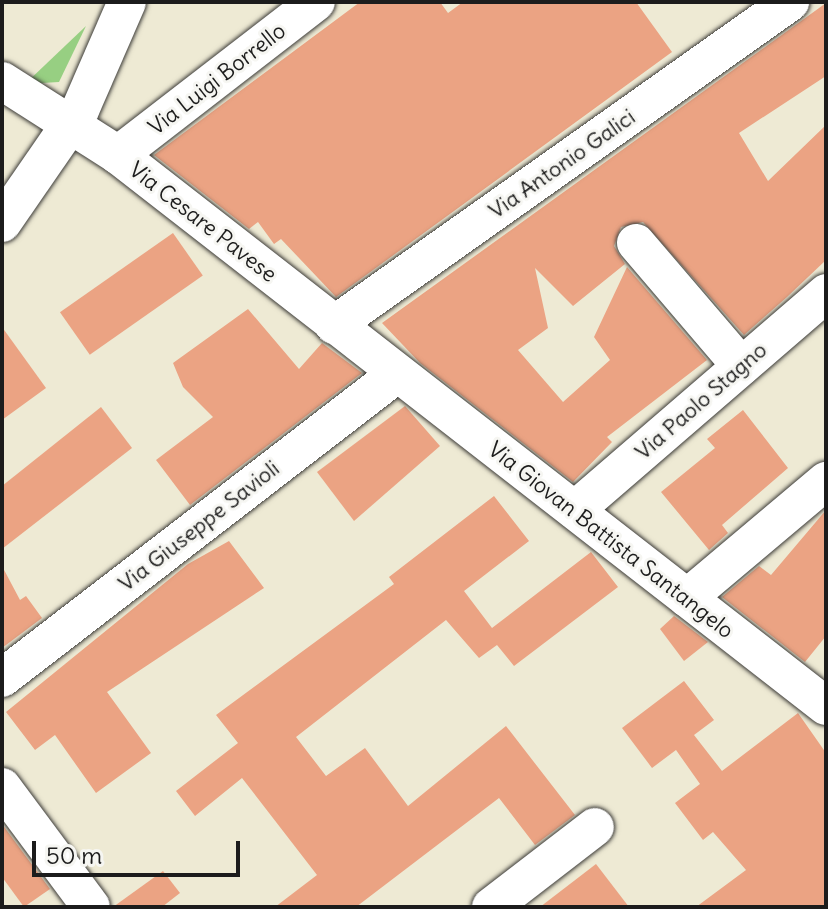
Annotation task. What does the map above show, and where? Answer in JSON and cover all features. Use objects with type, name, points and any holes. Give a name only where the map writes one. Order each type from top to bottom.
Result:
[{"type":"street","points":[[2,223],[71,125],[127,2]]},
{"type":"street","name":"Via Luigi Borrello","points":[[118,155],[316,2]]},
{"type":"street","name":"Via Antonio Galici","points":[[334,325],[790,2]]},
{"type":"street","name":"Via Cesare Pavese","points":[[2,81],[118,155],[397,374]]},
{"type":"street","points":[[636,243],[741,366]]},
{"type":"street","name":"Via Paolo Stagno","points":[[575,510],[826,293]]},
{"type":"street","name":"Via Giovan Battista Santangelo","points":[[397,374],[826,706]]},
{"type":"street","name":"Via Giuseppe Savioli","points":[[2,678],[397,374]]},
{"type":"street","points":[[687,598],[826,481]]},
{"type":"street","points":[[2,787],[91,907]]},
{"type":"street","points":[[491,907],[595,827]]},
{"type":"green space","points":[[86,26],[59,82],[25,84]]},
{"type":"building","points":[[360,2],[440,2],[448,13],[463,2],[636,2],[672,52],[336,297],[281,239],[274,244],[258,222],[249,229],[154,155]]},
{"type":"building","points":[[826,3],[826,76],[739,133],[768,181],[826,125],[826,260],[787,297],[744,335],[643,222],[621,227],[614,246],[625,264],[573,306],[535,268],[548,328],[518,350],[563,402],[610,360],[594,337],[627,267],[707,360],[607,437],[612,442],[573,482],[420,363],[382,323]]},
{"type":"building","points":[[173,233],[203,276],[90,355],[60,312]]},
{"type":"building","points":[[248,309],[299,369],[322,343],[362,373],[190,505],[156,460],[213,417],[183,387],[173,363]]},
{"type":"building","points":[[2,327],[46,388],[2,420]]},
{"type":"building","points":[[405,406],[440,446],[354,521],[317,472]]},
{"type":"building","points":[[101,407],[132,448],[2,549],[2,486]]},
{"type":"building","points":[[743,410],[788,468],[722,525],[728,533],[709,550],[661,492],[715,448],[707,439]]},
{"type":"building","points":[[494,496],[529,541],[464,591],[492,628],[591,552],[618,587],[514,666],[497,645],[479,658],[446,620],[296,737],[326,776],[365,748],[408,806],[506,726],[575,815],[535,845],[499,798],[356,907],[275,907],[317,875],[242,778],[195,816],[176,791],[238,743],[216,715],[394,584],[389,577]]},
{"type":"building","points":[[826,510],[826,636],[805,662],[722,597],[759,566],[771,575]]},
{"type":"building","points":[[229,541],[264,588],[107,692],[151,753],[96,793],[55,735],[35,750],[6,712],[188,564]]},
{"type":"building","points":[[2,566],[20,600],[26,596],[42,618],[2,648]]},
{"type":"building","points":[[674,616],[708,642],[684,661],[660,629]]},
{"type":"building","points":[[684,681],[714,720],[694,735],[722,771],[798,713],[826,753],[826,907],[696,907],[746,870],[713,832],[703,840],[675,803],[700,784],[676,750],[652,768],[622,728]]},
{"type":"building","points":[[2,824],[50,889],[24,907],[2,877]]},
{"type":"building","points":[[596,864],[629,907],[540,907]]},
{"type":"building","points":[[163,871],[180,893],[162,907],[113,907]]}]
